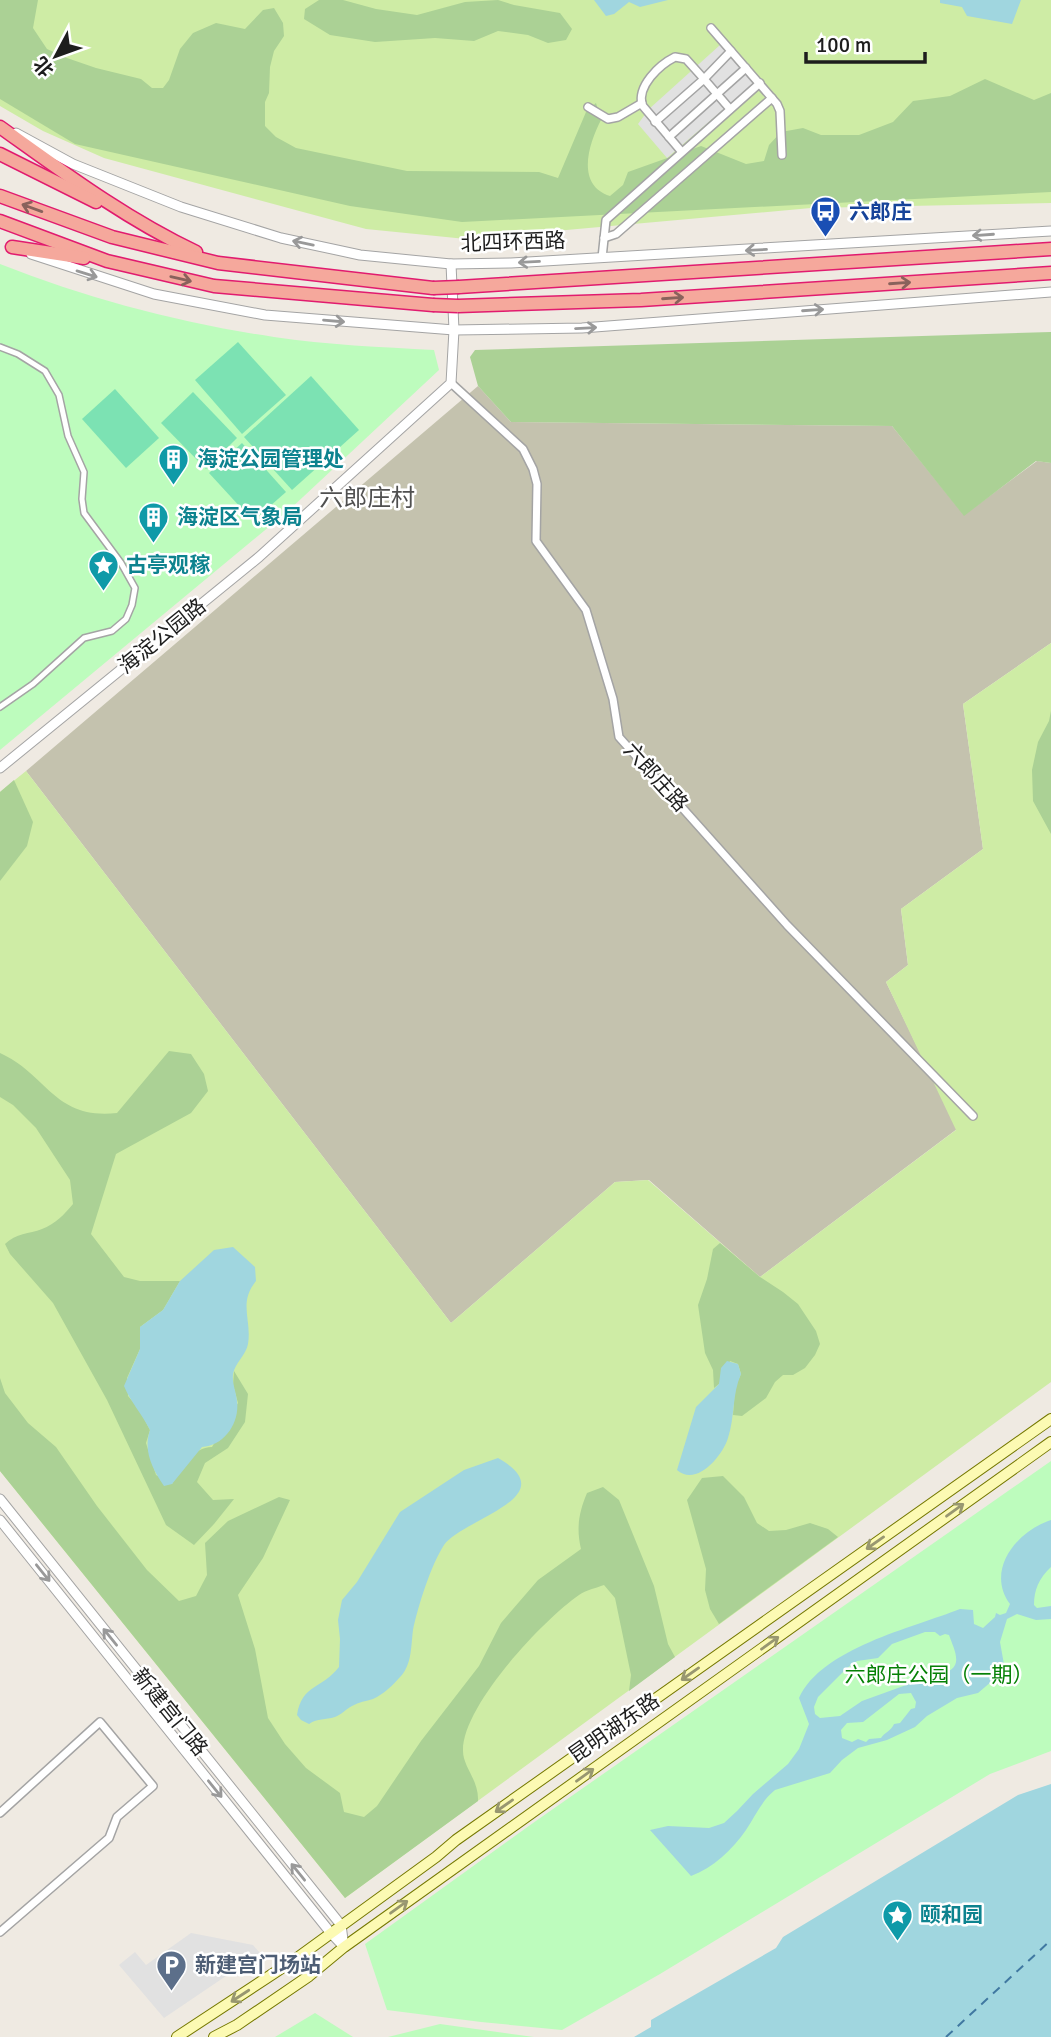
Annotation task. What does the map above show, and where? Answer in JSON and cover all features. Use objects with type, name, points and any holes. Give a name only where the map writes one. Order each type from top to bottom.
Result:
[{"type":"highway","points":[[0,125],[64,173],[149,229]]},
{"type":"highway","points":[[0,154],[218,263]]},
{"type":"highway","name":"北四环西路","points":[[0,196],[112,237],[218,263],[433,288],[1051,249]]},
{"type":"highway","points":[[0,221],[107,261]]},
{"type":"highway","points":[[6,245],[107,261],[214,286],[458,306],[641,300],[1051,274]]},
{"type":"main road","name":"昆明湖东路","points":[[177,2037],[297,1958],[467,1832],[1051,1419]]},
{"type":"main road","name":"昆明湖东路","points":[[214,2037],[237,2025],[309,1976],[344,1947],[1051,1442]]},
{"type":"street","points":[[711,28],[760,83],[780,111],[782,155]]},
{"type":"street","points":[[655,122],[731,51]]},
{"type":"street","points":[[681,151],[655,122],[640,98],[652,75],[675,57],[686,59],[730,109]]},
{"type":"street","points":[[669,137],[746,68]]},
{"type":"street","points":[[602,258],[607,220],[760,83]]},
{"type":"street","points":[[604,238],[616,234],[772,98]]},
{"type":"street","points":[[588,107],[608,119],[618,117],[642,103]]},
{"type":"street","name":"北四环西路","points":[[0,125],[73,164],[181,207],[281,238],[360,255],[451,264],[511,264],[1051,231]]},
{"type":"street","points":[[6,245],[68,268],[155,294],[265,315],[454,330],[582,328],[1051,292]]},
{"type":"street","points":[[451,264],[454,330],[451,383]]},
{"type":"street","points":[[0,347],[18,354],[46,371],[59,395],[68,436],[84,472],[82,499],[85,513],[121,563],[135,588],[126,619],[112,631],[84,638],[33,684],[0,707]]},
{"type":"street","name":"海淀公园路","points":[[0,768],[259,557],[451,383]]},
{"type":"street","name":"六郎庄路","points":[[451,383],[523,449],[533,468],[537,484],[536,541],[586,610],[613,699],[619,737],[787,925],[974,1116]]},
{"type":"street","name":"新建宫门路","points":[[0,1499],[341,1925]]},
{"type":"street","name":"新建宫门路","points":[[0,1520],[344,1947]]},
{"type":"street","points":[[0,1813],[100,1723],[153,1786],[117,1817],[108,1838],[0,1932]]},
{"type":"street","points":[[341,1925],[344,1947]]},
{"type":"street","points":[[229,2037],[237,2025]]},
{"type":"shaded area","points":[[720,45],[754,83],[667,158],[638,124],[649,109]]},
{"type":"shaded area","points":[[478,386],[511,422],[892,426],[964,515],[1037,461],[1051,463],[1051,643],[963,704],[983,849],[901,909],[908,965],[886,982],[957,1129],[760,1277],[649,1180],[615,1182],[451,1323],[26,771]]},
{"type":"shaded area","name":"新建宫门场站","points":[[191,1933],[253,1945],[260,1953],[164,2018],[119,1965],[135,1952],[146,1965]]},
{"type":"green space","points":[[0,0],[1051,0],[1051,203],[811,208],[466,239],[366,229],[104,158],[43,131],[0,106]]},
{"type":"green space","points":[[0,0],[38,0],[33,28],[47,49],[96,68],[141,79],[152,88],[163,88],[169,80],[180,49],[193,33],[216,23],[245,29],[263,10],[274,8],[283,23],[284,36],[274,51],[270,67],[265,126],[276,137],[296,148],[407,171],[539,172],[558,178],[586,112],[596,103],[601,120],[589,151],[589,173],[592,183],[599,191],[610,196],[623,185],[628,172],[701,146],[746,164],[764,161],[769,145],[781,132],[803,128],[821,135],[859,135],[893,122],[913,101],[950,96],[985,79],[1034,100],[1051,93],[1051,192],[462,222],[350,206],[75,144],[0,99]]},
{"type":"green space","points":[[319,0],[343,0],[376,9],[417,15],[465,2],[498,0],[560,13],[572,29],[566,40],[548,43],[528,35],[498,31],[474,41],[435,38],[375,42],[330,35],[304,19],[305,9]]},
{"type":"green space","points":[[0,264],[101,299],[204,325],[314,342],[434,350],[439,370],[288,511],[0,750]]},
{"type":"green space","points":[[1051,332],[1051,463],[1036,461],[964,516],[892,426],[511,422],[478,386],[470,357],[475,350]]},
{"type":"green space","points":[[238,342],[286,395],[242,434],[195,380]]},
{"type":"green space","points":[[311,376],[359,430],[292,490],[244,437]]},
{"type":"green space","points":[[115,389],[159,438],[126,468],[82,419]]},
{"type":"green space","points":[[193,392],[237,438],[206,469],[161,423]]},
{"type":"green space","points":[[242,443],[286,492],[253,521],[209,473]]},
{"type":"green space","points":[[1051,643],[1051,1382],[345,1898],[0,1471],[0,792],[26,771],[451,1323],[615,1182],[648,1180],[760,1277],[956,1130],[886,982],[908,965],[901,909],[983,849],[963,704]]},
{"type":"green space","points":[[1051,711],[1051,834],[1033,801],[1032,770],[1038,742]]},
{"type":"green space","points":[[14,780],[33,822],[27,846],[0,881],[0,792]]},
{"type":"green space","points":[[169,1051],[191,1054],[204,1074],[208,1091],[191,1113],[116,1154],[91,1234],[124,1277],[140,1281],[180,1281],[163,1310],[140,1327],[140,1349],[127,1378],[128,1396],[139,1409],[150,1430],[146,1443],[156,1475],[172,1484],[194,1454],[212,1447],[238,1403],[233,1385],[234,1371],[248,1394],[245,1422],[228,1448],[205,1463],[197,1482],[213,1500],[234,1499],[194,1545],[166,1525],[107,1400],[53,1303],[10,1254],[5,1244],[18,1236],[51,1225],[73,1204],[70,1180],[36,1128],[13,1105],[0,1097],[0,1053],[29,1072],[65,1103],[79,1110],[117,1113]]},
{"type":"green space","points":[[720,1243],[760,1277],[798,1304],[816,1331],[820,1344],[805,1368],[793,1375],[783,1375],[775,1382],[766,1398],[742,1416],[733,1415],[735,1387],[741,1374],[738,1364],[730,1361],[719,1384],[714,1388],[713,1370],[705,1353],[698,1305],[713,1249]]},
{"type":"green space","points":[[0,1378],[5,1393],[28,1423],[56,1447],[97,1506],[147,1570],[179,1601],[196,1596],[207,1575],[205,1543],[228,1521],[279,1497],[290,1500],[263,1558],[238,1595],[255,1649],[268,1718],[285,1744],[306,1768],[340,1793],[344,1812],[364,1817],[377,1806],[421,1741],[479,1666],[501,1623],[538,1580],[581,1549],[579,1520],[587,1493],[603,1487],[619,1500],[654,1586],[668,1644],[675,1657],[629,1691],[631,1675],[615,1598],[604,1585],[579,1595],[526,1643],[490,1688],[476,1711],[466,1732],[463,1751],[465,1763],[478,1793],[478,1801],[345,1898],[0,1471]]},
{"type":"green space","name":"六郎庄公园（一期）","points":[[1051,1461],[1051,1751],[990,1774],[660,1974],[562,2030],[387,2010],[365,1944],[533,1823]]},
{"type":"green space","points":[[723,1476],[744,1497],[757,1523],[769,1531],[786,1530],[810,1523],[828,1529],[838,1537],[719,1624],[710,1609],[705,1590],[706,1569],[687,1500],[702,1478]]},
{"type":"green space","points":[[315,2013],[353,2037],[275,2037]]},
{"type":"green space","points":[[440,2024],[534,2037],[388,2037]]},
{"type":"water","points":[[594,0],[668,0],[640,7],[629,2],[614,14],[606,16]]},
{"type":"water","points":[[940,0],[1021,0],[1012,24],[967,16],[962,7],[940,3]]},
{"type":"water","points":[[233,1247],[255,1267],[256,1281],[247,1304],[248,1344],[233,1374],[237,1401],[236,1417],[224,1438],[210,1446],[202,1447],[172,1484],[164,1486],[148,1452],[150,1430],[124,1386],[140,1349],[140,1327],[163,1310],[180,1281],[214,1250]]},
{"type":"water","points":[[727,1361],[738,1364],[741,1374],[725,1446],[707,1468],[692,1475],[684,1474],[677,1470],[696,1407],[719,1384],[721,1368]]},
{"type":"water","points":[[498,1458],[516,1472],[521,1484],[516,1496],[454,1535],[444,1545],[434,1563],[422,1598],[405,1671],[381,1695],[355,1705],[337,1716],[309,1724],[301,1720],[297,1715],[303,1698],[339,1667],[338,1620],[342,1600],[357,1582],[400,1512],[464,1470]]},
{"type":"water","points":[[1051,1520],[1051,1567],[1038,1584],[1034,1605],[1037,1608],[1051,1606],[1051,1619],[1036,1620],[1017,1614],[1007,1619],[1000,1642],[1005,1670],[978,1693],[957,1698],[927,1716],[915,1727],[887,1740],[858,1748],[830,1773],[775,1790],[735,1844],[714,1863],[691,1876],[650,1830],[668,1826],[709,1828],[724,1823],[788,1764],[799,1749],[809,1724],[799,1698],[811,1681],[827,1666],[847,1653],[894,1632],[960,1609],[973,1610],[974,1624],[983,1628],[996,1613],[1006,1613],[1010,1604],[1003,1591],[1003,1565],[1016,1542],[1038,1525]],"holes":[[[925,1632],[935,1632],[940,1636],[949,1635],[954,1650],[955,1664],[949,1671],[946,1669],[941,1674],[941,1682],[937,1684],[929,1680],[909,1684],[862,1701],[840,1716],[820,1718],[815,1714],[814,1707],[818,1697],[847,1668],[857,1661],[878,1658],[892,1644]],[[911,1693],[916,1702],[915,1708],[881,1738],[869,1739],[866,1742],[858,1739],[852,1742],[842,1738],[841,1730],[847,1723],[863,1722],[899,1694]]]},
{"type":"water","name":"颐和园","points":[[1051,1784],[1051,2037],[634,2037],[651,2027],[651,2020],[776,1948],[783,1937],[1018,1795]]},
{"type":"ferry route","points":[[946,2037],[1051,1940]]},
{"type":"place","name":"六郎庄","points":[[826,239]]},
{"type":"place","name":"海淀公园管理处","points":[[174,486]]},
{"type":"place","name":"海淀区气象局","points":[[154,544]]},
{"type":"place","name":"古亭观稼","points":[[103,592]]},
{"type":"place","name":"颐和园","points":[[897,1942]]},
{"type":"place","name":"新建宫门场站","points":[[172,1992]]},
{"type":"district","name":"六郎庄村","points":[[367,498]]}]
